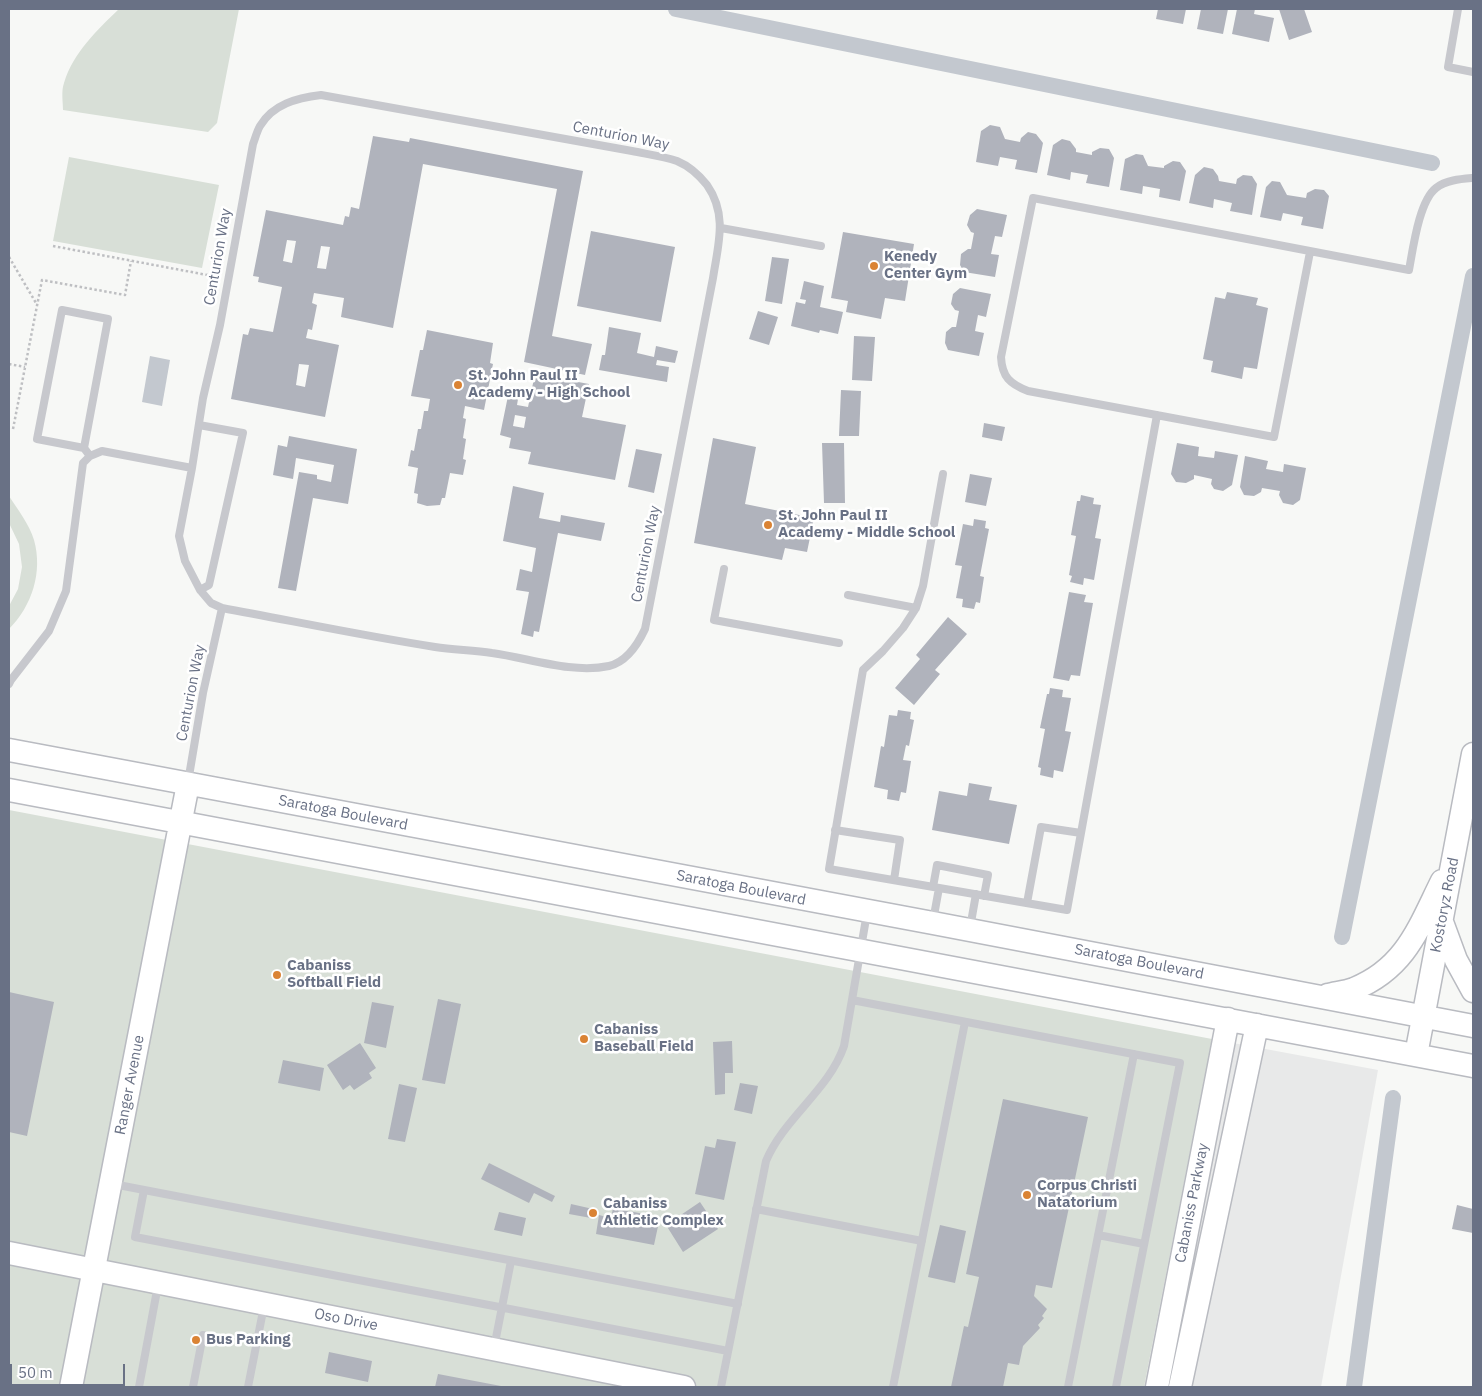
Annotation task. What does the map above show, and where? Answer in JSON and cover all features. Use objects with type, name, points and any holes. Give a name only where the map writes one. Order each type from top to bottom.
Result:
[{"type":"main road","name":"Saratoga Boulevard","points":[[9,750],[1473,1026]]},
{"type":"main road","name":"Kostoryz Road","points":[[1416,1055],[1473,754]]},
{"type":"main road","name":"Ranger Avenue","points":[[72,1387],[188,784]]},
{"type":"main road","points":[[9,790],[1473,1066]]},
{"type":"main road","points":[[1319,997],[1353,989],[1380,974],[1398,960],[1412,941],[1454,858]]},
{"type":"main road","points":[[1442,922],[1456,960],[1473,991]]},
{"type":"main road","name":"Cabaniss Parkway","points":[[1157,1387],[1228,1019]]},
{"type":"main road","name":"Cabaniss Parkway","points":[[1180,1387],[1257,1025]]},
{"type":"main road","name":"Oso Drive","points":[[9,1253],[684,1387]]},
{"type":"lane","points":[[1458,9],[1448,67],[1473,72]]},
{"type":"lane","name":"Centurion Way","points":[[321,95],[632,151],[677,161],[699,175],[713,194],[720,212],[721,228],[708,306],[645,629],[636,646],[623,658],[610,666],[585,668],[549,664],[492,653],[438,648],[222,608],[211,604],[200,590],[185,561],[179,536],[249,163],[259,127],[270,114],[283,105],[301,97],[321,95]]},
{"type":"lane","points":[[1310,252],[1274,437],[1028,391],[1016,386],[1002,368],[1001,357],[1034,198],[1408,270],[1421,214],[1435,188],[1449,181],[1473,178]]},
{"type":"lane","points":[[721,228],[821,246]]},
{"type":"lane","points":[[84,448],[108,318],[62,310],[37,439],[84,448],[90,456]]},
{"type":"lane","points":[[943,474],[923,586],[916,608],[903,628],[864,670],[829,869],[1067,910],[1157,415]]},
{"type":"lane","points":[[199,425],[243,433],[210,584],[200,590]]},
{"type":"lane","points":[[9,684],[49,632],[66,591],[83,464],[90,456],[102,451],[192,468]]},
{"type":"lane","points":[[724,569],[714,620],[838,643]]},
{"type":"lane","points":[[848,595],[916,608]]},
{"type":"lane","name":"Centurion Way","points":[[188,784],[203,694],[222,608]]},
{"type":"lane","points":[[1027,903],[1041,827],[1081,834]]},
{"type":"lane","points":[[836,830],[900,840],[894,880]]},
{"type":"lane","points":[[932,923],[937,865],[988,875],[984,896]]},
{"type":"lane","points":[[970,930],[976,894]]},
{"type":"lane","points":[[721,1387],[769,1153],[833,1069],[842,1054],[867,912]]},
{"type":"lane","points":[[852,1000],[1180,1063],[1116,1387]]},
{"type":"lane","points":[[894,1387],[965,1022]]},
{"type":"lane","points":[[1068,1387],[1134,1054]]},
{"type":"lane","points":[[111,1184],[738,1304]]},
{"type":"lane","points":[[144,1190],[135,1237],[728,1350]]},
{"type":"lane","points":[[756,1209],[922,1240]]},
{"type":"lane","points":[[1098,1234],[1144,1244]]},
{"type":"lane","points":[[494,1350],[511,1261]]},
{"type":"lane","points":[[139,1387],[159,1283]]},
{"type":"lane","points":[[248,1387],[264,1304]]},
{"type":"lane","points":[[193,1387],[203,1335]]},
{"type":"path","points":[[53,246],[228,279]]},
{"type":"path","points":[[9,257],[37,304]]},
{"type":"path","points":[[9,364],[25,367]]},
{"type":"shaded area","points":[[119,9],[239,9],[217,123],[208,132],[63,110],[63,86],[73,62],[94,34]]},
{"type":"shaded area","points":[[69,157],[219,185],[202,268],[53,241]]},
{"type":"shaded area","points":[[150,356],[170,360],[162,406],[142,402]]},
{"type":"shaded area","points":[[9,496],[32,534],[37,564],[34,588],[24,610],[9,629],[9,606],[18,589],[22,567],[19,544],[9,523]]},
{"type":"shaded area","name":"Cabaniss Athletic Complex","points":[[9,810],[1212,1039],[1144,1387],[9,1387]]},
{"type":"shaded area","points":[[1212,1039],[1378,1070],[1321,1387],[1144,1387]]},
{"type":"building","points":[[1158,9],[1186,9],[1183,24],[1156,19]]},
{"type":"building","points":[[1201,9],[1228,9],[1223,34],[1197,29]]},
{"type":"building","points":[[1237,9],[1255,9],[1254,14],[1274,18],[1269,42],[1232,34]]},
{"type":"building","points":[[1279,9],[1304,9],[1312,32],[1289,40]]},
{"type":"building","points":[[990,125],[1000,127],[1005,139],[1020,142],[1021,138],[1028,132],[1036,134],[1043,143],[1037,173],[1015,169],[1017,160],[1000,157],[998,166],[976,162],[981,131]]},
{"type":"building","points":[[373,136],[409,142],[410,138],[583,171],[552,336],[592,344],[585,375],[524,362],[557,189],[423,164],[393,328],[341,317],[344,298],[314,293],[312,303],[317,305],[312,330],[308,329],[306,338],[339,345],[325,417],[231,399],[243,334],[248,335],[250,328],[273,332],[282,287],[258,282],[259,277],[253,276],[266,210],[343,225],[345,216],[349,217],[351,207],[359,209]],"holes":[[[287,240],[296,241],[292,263],[283,261]],[[321,246],[330,247],[326,269],[317,268]],[[299,364],[309,365],[305,387],[296,385]]]},
{"type":"building","points":[[1062,139],[1070,141],[1076,152],[1092,155],[1092,152],[1100,148],[1109,149],[1114,158],[1109,187],[1086,183],[1088,175],[1071,172],[1070,180],[1047,175],[1053,145]]},
{"type":"building","points":[[1136,154],[1143,155],[1148,166],[1164,168],[1164,166],[1173,161],[1180,162],[1186,171],[1180,201],[1159,197],[1160,189],[1143,186],[1142,194],[1120,190],[1125,159]]},
{"type":"building","points":[[1204,167],[1213,169],[1219,181],[1236,184],[1237,179],[1243,175],[1252,176],[1257,184],[1252,215],[1230,211],[1232,203],[1214,199],[1213,208],[1189,203],[1195,175]]},
{"type":"building","points":[[1272,181],[1280,182],[1287,195],[1306,198],[1307,193],[1315,189],[1324,190],[1329,196],[1323,229],[1301,225],[1303,217],[1283,213],[1281,221],[1260,217],[1266,187]]},
{"type":"building","points":[[977,209],[1007,215],[1002,237],[995,236],[991,254],[999,255],[995,277],[964,272],[960,265],[961,254],[971,249],[974,233],[971,232],[967,225],[970,215]]},
{"type":"building","points":[[591,231],[675,247],[661,322],[577,306]]},
{"type":"building","name":"Kenedy Center Gym","points":[[843,232],[914,244],[905,301],[885,298],[881,319],[846,312],[848,301],[831,298]]},
{"type":"building","points":[[772,257],[789,259],[782,304],[765,301]]},
{"type":"building","points":[[804,281],[824,286],[820,307],[843,312],[838,334],[820,330],[819,333],[791,326],[796,302],[805,304],[806,300],[800,299]]},
{"type":"building","points":[[960,288],[991,294],[986,317],[978,315],[975,331],[984,333],[979,356],[948,350],[945,343],[946,332],[952,327],[956,327],[959,311],[955,310],[951,304],[953,294]]},
{"type":"building","points":[[1227,292],[1258,298],[1256,305],[1268,308],[1257,369],[1244,367],[1242,379],[1211,372],[1213,361],[1203,359],[1215,297],[1225,299]]},
{"type":"building","points":[[758,311],[778,317],[769,345],[749,339]]},
{"type":"building","points":[[609,327],[641,333],[637,353],[654,357],[656,346],[678,351],[675,363],[657,360],[656,365],[669,367],[667,382],[599,370],[602,355],[605,355]]},
{"type":"building","points":[[427,330],[493,343],[490,363],[493,364],[484,410],[465,406],[463,418],[466,419],[463,438],[466,439],[463,459],[466,460],[463,475],[450,473],[445,498],[442,498],[440,505],[427,506],[417,503],[418,494],[414,493],[418,468],[408,466],[411,450],[414,451],[418,429],[421,429],[424,411],[428,411],[430,399],[411,396],[420,350],[423,350]]},
{"type":"building","points":[[854,336],[875,337],[872,381],[852,380]]},
{"type":"building","points":[[535,374],[589,384],[582,417],[626,425],[615,480],[528,464],[531,452],[509,448],[511,438],[500,435],[509,391],[519,393],[517,405],[528,407]],"holes":[[[515,415],[526,417],[524,428],[513,426]]]},
{"type":"building","points":[[841,390],[861,391],[859,436],[839,436]]},
{"type":"building","points":[[984,423],[1005,427],[1002,441],[982,437]]},
{"type":"building","points":[[289,436],[357,449],[348,504],[313,498],[296,591],[278,588],[299,472],[317,475],[317,479],[331,482],[334,465],[296,458],[293,479],[273,475],[278,445],[287,447]]},
{"type":"building","points":[[713,438],[756,447],[745,504],[814,518],[807,552],[785,548],[782,560],[694,543]]},
{"type":"building","points":[[822,443],[844,443],[845,503],[824,503]]},
{"type":"building","points":[[1177,443],[1199,447],[1198,456],[1214,458],[1215,451],[1238,455],[1232,485],[1223,491],[1214,489],[1211,484],[1212,479],[1194,475],[1194,479],[1186,483],[1176,482],[1171,474]]},
{"type":"building","points":[[636,449],[662,454],[654,493],[628,487]]},
{"type":"building","points":[[1245,456],[1268,461],[1266,469],[1283,472],[1284,464],[1306,468],[1300,500],[1293,505],[1283,503],[1279,495],[1280,491],[1262,488],[1261,492],[1254,496],[1244,495],[1240,487]]},
{"type":"building","points":[[970,474],[992,478],[986,506],[965,502]]},
{"type":"building","points":[[513,486],[544,493],[539,518],[560,522],[561,515],[605,523],[601,541],[558,533],[539,632],[534,631],[533,637],[521,634],[529,592],[516,590],[520,569],[532,572],[536,548],[503,541]]},
{"type":"building","points":[[1081,495],[1094,498],[1093,504],[1101,505],[1095,538],[1101,539],[1094,580],[1084,578],[1083,585],[1070,582],[1072,576],[1069,575],[1076,536],[1071,535],[1077,501],[1080,501]]},
{"type":"building","points":[[974,519],[986,521],[985,528],[989,529],[980,576],[984,577],[980,603],[976,602],[974,609],[962,607],[963,599],[956,598],[962,566],[955,565],[963,524],[973,526]]},
{"type":"building","points":[[1069,592],[1086,595],[1084,602],[1093,603],[1080,676],[1071,675],[1069,681],[1053,678]]},
{"type":"building","points":[[948,617],[967,634],[935,670],[940,674],[914,705],[895,688],[920,659],[916,655]]},
{"type":"building","points":[[1050,688],[1063,690],[1062,697],[1071,698],[1065,731],[1071,732],[1063,772],[1054,770],[1053,778],[1040,775],[1041,768],[1038,767],[1045,729],[1040,728]]},
{"type":"building","points":[[898,710],[911,712],[910,719],[914,720],[909,746],[906,745],[903,760],[911,761],[906,793],[901,792],[899,801],[887,799],[888,790],[874,787],[881,746],[884,747],[889,715],[897,716]]},
{"type":"building","points":[[969,783],[992,787],[989,800],[1017,805],[1009,844],[932,830],[939,791],[967,796]]},
{"type":"building","points":[[9,992],[54,1002],[27,1136],[9,1132]]},
{"type":"building","points":[[438,999],[461,1004],[445,1084],[422,1080]]},
{"type":"building","points":[[372,1002],[394,1006],[386,1048],[364,1043]]},
{"type":"building","points":[[732,1041],[733,1073],[725,1073],[725,1094],[715,1095],[713,1042]]},
{"type":"building","points":[[360,1043],[376,1068],[369,1073],[372,1078],[354,1090],[350,1085],[343,1090],[327,1065]]},
{"type":"building","points":[[283,1060],[324,1068],[320,1091],[278,1083]]},
{"type":"building","points":[[740,1083],[758,1086],[752,1114],[734,1110]]},
{"type":"building","points":[[399,1084],[417,1088],[405,1142],[388,1139]]},
{"type":"building","name":"Corpus Christi Natatorium","points":[[1003,1099],[1088,1117],[1052,1288],[1036,1285],[1034,1296],[1047,1309],[1042,1316],[1044,1318],[1038,1325],[1040,1328],[1023,1346],[1019,1365],[1008,1363],[1003,1387],[951,1387],[964,1326],[968,1327],[979,1277],[966,1274]]},
{"type":"building","points":[[717,1139],[736,1142],[724,1200],[695,1194],[705,1146],[715,1148]]},
{"type":"building","points":[[489,1163],[555,1196],[552,1202],[534,1193],[529,1203],[481,1179]]},
{"type":"building","points":[[700,1202],[718,1229],[683,1252],[666,1225]]},
{"type":"building","points":[[571,1204],[593,1209],[591,1218],[569,1214]]},
{"type":"building","points":[[1457,1205],[1473,1209],[1473,1233],[1452,1229]]},
{"type":"building","points":[[613,1208],[660,1217],[654,1245],[596,1234],[599,1215],[611,1218]]},
{"type":"building","points":[[499,1212],[526,1218],[522,1236],[494,1230]]},
{"type":"building","points":[[940,1225],[966,1231],[955,1283],[928,1277]]},
{"type":"building","points":[[329,1352],[372,1361],[368,1382],[325,1373]]},
{"type":"building","points":[[438,1374],[501,1386],[501,1387],[435,1387]]},
{"type":"waterway","points":[[676,9],[1432,163]]},
{"type":"waterway","points":[[1342,937],[1473,276]]},
{"type":"waterway","points":[[1354,1387],[1393,1098]]},
{"type":"place","name":"Kenedy Center Gym","points":[[874,266]]},
{"type":"place","name":"St. John Paul II Academy - High School","points":[[458,385]]},
{"type":"place","name":"St. John Paul II Academy - Middle School","points":[[768,525]]},
{"type":"place","name":"Cabaniss Softball Field","points":[[277,975]]},
{"type":"place","name":"Cabaniss Baseball Field","points":[[584,1039]]},
{"type":"place","name":"Corpus Christi Natatorium","points":[[1027,1195]]},
{"type":"place","name":"Cabaniss Athletic Complex","points":[[593,1213]]},
{"type":"place","name":"Bus Parking","points":[[196,1340]]}]
